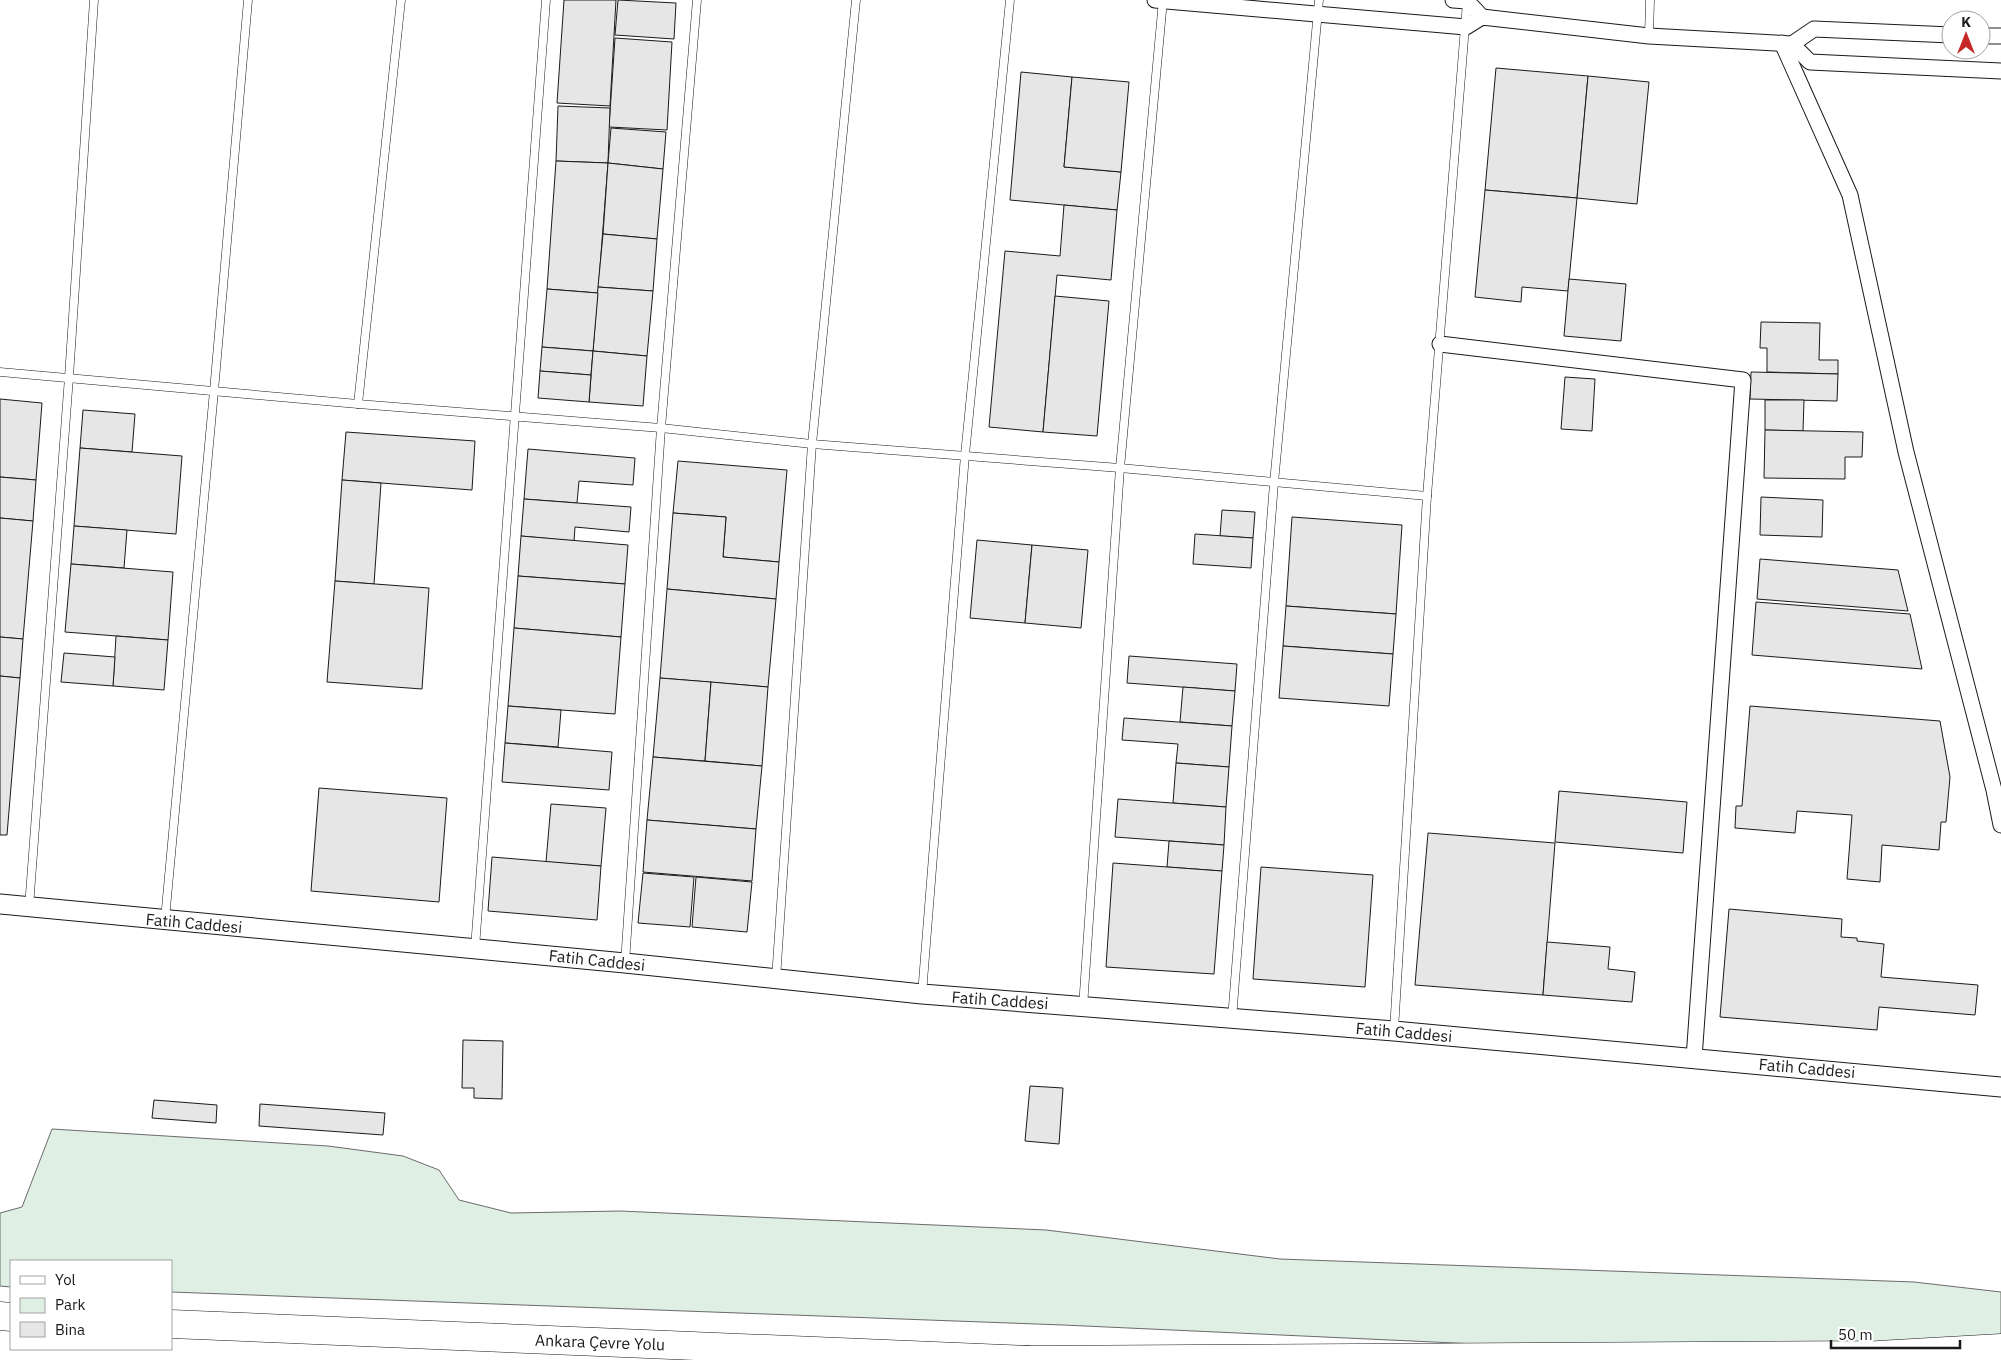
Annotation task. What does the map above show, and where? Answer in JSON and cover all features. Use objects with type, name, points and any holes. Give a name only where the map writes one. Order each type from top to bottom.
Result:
[{"type":"highway","name":"Ankara Çevre Yolu","points":[[172,1324],[1028,1360]]},
{"type":"highway","points":[[1024,1360],[1878,1356],[2001,1348]]},
{"type":"street","points":[[1161,0],[1318,7],[1466,27],[1482,17]]},
{"type":"street","points":[[1462,0],[1482,17],[1649,36],[1787,43],[1814,29],[1941,35]]},
{"type":"street","points":[[1787,43],[1810,62],[2001,71]]},
{"type":"street","points":[[1787,43],[1850,195],[1906,452],[1998,790],[2001,825]]},
{"type":"street","points":[[1440,344],[1744,380],[1694,1058]]},
{"type":"street","name":"Fatih Caddesi","points":[[0,904],[165,921],[475,948],[922,994],[1394,1031],[2001,1087]]},
{"type":"lane","points":[[29,906],[69,377],[94,0]]},
{"type":"lane","points":[[165,921],[248,0]]},
{"type":"lane","points":[[358,404],[400,0]]},
{"type":"lane","points":[[475,948],[546,0]]},
{"type":"lane","points":[[626,963],[661,428],[697,0]]},
{"type":"lane","points":[[776,979],[812,444],[856,0]]},
{"type":"lane","points":[[922,994],[965,455],[1010,0]]},
{"type":"lane","points":[[1083,1007],[1120,468],[1161,0]]},
{"type":"lane","points":[[1394,1031],[1427,496],[1466,27],[1462,0]]},
{"type":"lane","points":[[1649,36],[1650,0]]},
{"type":"lane","points":[[1232,1019],[1274,483],[1318,7]]},
{"type":"lane","points":[[0,372],[1427,496]]},
{"type":"green space","points":[[52,1129],[328,1146],[403,1156],[439,1170],[459,1200],[511,1213],[620,1211],[1046,1230],[1280,1259],[1914,1282],[2001,1292],[2001,1336],[1651,1352],[1063,1325],[172,1292],[172,1260],[10,1260],[10,1287],[0,1286],[0,1213],[22,1207]]},
{"type":"building","points":[[564,0],[616,0],[610,106],[557,103]]},
{"type":"building","points":[[618,0],[676,3],[674,39],[615,35]]},
{"type":"building","points":[[615,38],[672,42],[667,130],[609,127]]},
{"type":"building","points":[[1496,68],[1588,76],[1577,198],[1485,190]]},
{"type":"building","points":[[1021,72],[1072,77],[1064,167],[1121,172],[1117,210],[1010,200]]},
{"type":"building","points":[[1588,76],[1649,82],[1637,204],[1577,198]]},
{"type":"building","points":[[1072,77],[1129,82],[1121,172],[1064,167]]},
{"type":"building","points":[[558,106],[610,108],[608,163],[556,161]]},
{"type":"building","points":[[611,128],[666,132],[663,169],[608,163]]},
{"type":"building","points":[[556,161],[608,163],[598,293],[547,289]]},
{"type":"building","points":[[608,163],[663,169],[657,239],[603,234]]},
{"type":"building","points":[[1485,190],[1577,198],[1568,291],[1522,287],[1521,302],[1475,297]]},
{"type":"building","points":[[1064,205],[1117,210],[1111,280],[1057,275],[1043,432],[989,427],[1005,251],[1060,256]]},
{"type":"building","points":[[603,234],[657,239],[653,291],[598,287]]},
{"type":"building","points":[[1569,279],[1626,284],[1621,341],[1564,336]]},
{"type":"building","points":[[598,287],[653,291],[647,356],[593,351]]},
{"type":"building","points":[[547,289],[598,293],[593,351],[542,347]]},
{"type":"building","points":[[1055,296],[1109,301],[1097,436],[1043,432]]},
{"type":"building","points":[[1761,322],[1820,323],[1819,360],[1838,360],[1838,374],[1767,372],[1767,348],[1760,348]]},
{"type":"building","points":[[542,347],[593,351],[591,375],[540,371]]},
{"type":"building","points":[[593,351],[647,356],[643,406],[589,402]]},
{"type":"building","points":[[540,371],[591,375],[589,402],[538,398]]},
{"type":"building","points":[[1751,372],[1838,374],[1837,401],[1750,399]]},
{"type":"building","points":[[1565,377],[1595,379],[1592,431],[1561,429]]},
{"type":"building","points":[[0,399],[42,403],[36,480],[0,477]]},
{"type":"building","points":[[1765,400],[1804,400],[1803,431],[1765,430]]},
{"type":"building","points":[[83,410],[135,414],[132,452],[80,448]]},
{"type":"building","points":[[1765,430],[1863,432],[1862,457],[1845,457],[1845,479],[1764,478]]},
{"type":"building","points":[[346,432],[475,441],[472,490],[342,480]]},
{"type":"building","points":[[80,448],[182,456],[176,534],[74,526]]},
{"type":"building","points":[[528,449],[635,458],[633,485],[579,481],[577,503],[524,499]]},
{"type":"building","points":[[678,461],[787,470],[779,562],[723,557],[726,517],[673,513]]},
{"type":"building","points":[[0,477],[36,480],[33,521],[0,518]]},
{"type":"building","points":[[342,480],[381,483],[374,584],[335,581]]},
{"type":"building","points":[[1761,497],[1823,500],[1822,537],[1760,535]]},
{"type":"building","points":[[524,499],[631,507],[629,532],[575,527],[574,541],[521,536]]},
{"type":"building","points":[[1222,510],[1255,512],[1253,538],[1220,536]]},
{"type":"building","points":[[673,513],[726,517],[723,557],[779,562],[776,599],[667,589]]},
{"type":"building","points":[[1292,517],[1402,525],[1396,614],[1286,606]]},
{"type":"building","points":[[0,518],[33,521],[23,639],[0,637]]},
{"type":"building","points":[[74,526],[127,530],[124,568],[71,564]]},
{"type":"building","points":[[1195,534],[1253,538],[1251,568],[1193,564]]},
{"type":"building","points":[[521,536],[628,545],[625,584],[518,576]]},
{"type":"building","points":[[977,540],[1032,545],[1025,623],[970,618]]},
{"type":"building","points":[[1032,545],[1088,550],[1081,628],[1025,623]]},
{"type":"building","points":[[1760,559],[1898,570],[1908,611],[1757,599]]},
{"type":"building","points":[[71,564],[173,572],[168,640],[65,632]]},
{"type":"building","points":[[518,576],[625,584],[621,637],[514,628]]},
{"type":"building","points":[[335,581],[429,588],[422,689],[327,682]]},
{"type":"building","points":[[667,589],[776,599],[768,687],[660,678]]},
{"type":"building","points":[[1756,602],[1910,614],[1922,669],[1752,655]]},
{"type":"building","points":[[1286,606],[1396,614],[1393,654],[1283,646]]},
{"type":"building","points":[[514,628],[621,637],[615,714],[508,706]]},
{"type":"building","points":[[116,636],[168,640],[164,690],[113,686]]},
{"type":"building","points":[[0,637],[23,639],[20,678],[0,676]]},
{"type":"building","points":[[1283,646],[1393,654],[1389,706],[1279,698]]},
{"type":"building","points":[[64,653],[115,657],[113,686],[61,682]]},
{"type":"building","points":[[1129,656],[1237,664],[1235,691],[1127,683]]},
{"type":"building","points":[[0,676],[20,678],[7,835],[0,835]]},
{"type":"building","points":[[660,678],[711,682],[705,761],[653,757]]},
{"type":"building","points":[[711,682],[768,687],[762,766],[705,761]]},
{"type":"building","points":[[1183,687],[1235,691],[1232,726],[1180,722]]},
{"type":"building","points":[[508,706],[561,710],[558,747],[505,743]]},
{"type":"building","points":[[1750,706],[1940,721],[1950,777],[1946,822],[1941,822],[1939,850],[1882,845],[1880,882],[1847,879],[1852,815],[1797,811],[1795,833],[1735,828],[1736,806],[1742,806]]},
{"type":"building","points":[[1124,718],[1232,726],[1229,767],[1176,763],[1178,744],[1122,740]]},
{"type":"building","points":[[505,743],[612,752],[609,790],[502,782]]},
{"type":"building","points":[[653,757],[762,766],[756,829],[647,820]]},
{"type":"building","points":[[1176,763],[1229,767],[1226,807],[1173,803]]},
{"type":"building","points":[[319,788],[447,798],[439,902],[311,891]]},
{"type":"building","points":[[1559,791],[1687,802],[1683,853],[1555,842]]},
{"type":"building","points":[[1118,799],[1226,807],[1224,845],[1115,837]]},
{"type":"building","points":[[551,804],[606,808],[601,866],[546,862]]},
{"type":"building","points":[[647,820],[756,829],[752,881],[643,872]]},
{"type":"building","points":[[1428,833],[1555,843],[1543,995],[1415,985]]},
{"type":"building","points":[[1169,841],[1224,845],[1222,871],[1167,867]]},
{"type":"building","points":[[492,857],[601,866],[597,920],[488,911]]},
{"type":"building","points":[[1113,863],[1222,871],[1214,974],[1106,967]]},
{"type":"building","points":[[1261,867],[1373,875],[1365,987],[1253,979]]},
{"type":"building","points":[[643,873],[694,877],[690,927],[638,923]]},
{"type":"building","points":[[696,877],[752,882],[747,932],[692,927]]},
{"type":"building","points":[[1729,909],[1842,919],[1841,937],[1857,938],[1857,941],[1884,944],[1881,977],[1978,985],[1975,1015],[1879,1007],[1877,1030],[1720,1017]]},
{"type":"building","points":[[1547,942],[1610,947],[1608,969],[1635,972],[1632,1002],[1543,995]]},
{"type":"building","points":[[463,1040],[503,1041],[502,1099],[474,1098],[474,1088],[462,1088]]},
{"type":"building","points":[[1030,1086],[1063,1088],[1059,1144],[1025,1141]]},
{"type":"building","points":[[154,1100],[217,1105],[216,1123],[152,1118]]},
{"type":"building","points":[[260,1104],[385,1113],[383,1135],[259,1126]]}]
